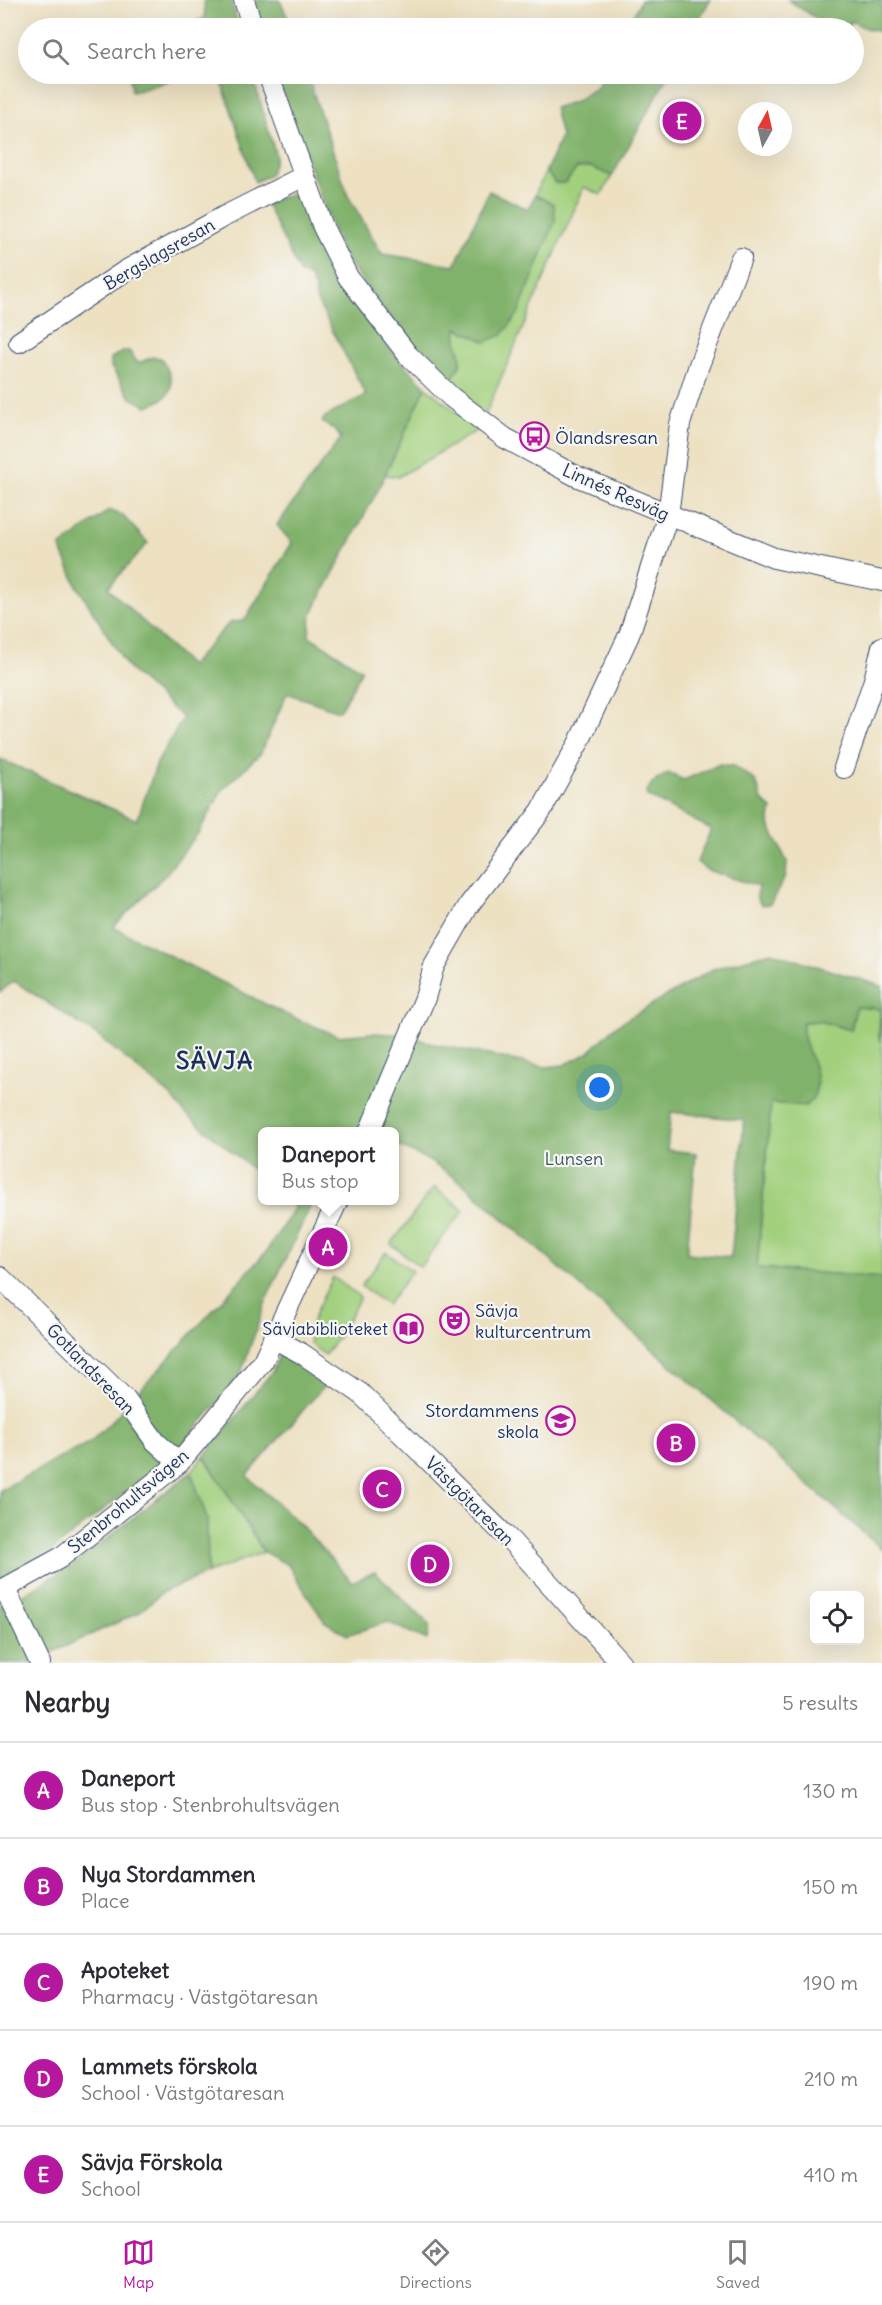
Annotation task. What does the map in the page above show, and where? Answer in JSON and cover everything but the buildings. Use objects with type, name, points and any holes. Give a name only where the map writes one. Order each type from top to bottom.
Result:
[{"type":"street","points":[[244,0],[250,18]]},
{"type":"street","name":"Linnés Resväg","points":[[272,84],[323,227],[348,277],[408,355],[451,397],[505,438],[576,476],[774,558],[882,581]]},
{"type":"street","name":"Bergslagsresan","points":[[20,342],[125,271],[304,176]]},
{"type":"street","points":[[371,1127],[425,998],[434,966],[469,905],[541,811],[579,742],[629,635],[668,515],[680,424],[699,365],[741,258]]},
{"type":"street","points":[[844,768],[874,680],[882,647]]},
{"type":"street","name":"Stenbrohultsvägen","points":[[2,1590],[60,1558],[179,1463],[262,1361],[336,1205]]},
{"type":"street","name":"Gotlandsresan","points":[[0,1277],[125,1399],[155,1441],[179,1463]]},
{"type":"street","name":"Västgötaresan","points":[[273,1338],[326,1369],[360,1393],[512,1542],[621,1663]]},
{"type":"street","points":[[2,1590],[40,1663]]},
{"type":"green space","points":[[204,0],[231,0],[236,18],[205,18]]},
{"type":"green space","points":[[251,0],[280,0],[288,18],[257,18]]},
{"type":"green space","points":[[641,0],[710,0],[700,18],[632,18]]},
{"type":"green space","points":[[788,0],[882,0],[882,32],[864,28],[864,18],[816,18]]},
{"type":"green space","points":[[131,84],[160,84],[146,89],[132,92]]},
{"type":"green space","points":[[222,84],[255,84],[276,156],[270,175],[255,182]]},
{"type":"green space","points":[[279,84],[310,84],[348,196],[382,254],[455,265],[489,191],[528,209],[535,195],[554,204],[555,221],[518,314],[502,335],[486,342],[457,328],[457,344],[461,355],[460,366],[447,384],[423,362],[342,254]]},
{"type":"green space","points":[[599,84],[663,84],[612,176],[591,167],[577,168],[565,183],[555,183],[546,171],[561,136],[554,108],[576,101]]},
{"type":"green space","points":[[591,167],[612,176],[601,195],[584,187],[485,415],[447,384],[460,366],[461,355],[457,344],[457,328],[553,204],[535,195],[546,171],[555,183],[565,183],[577,168]]},
{"type":"green space","name":"Lunsen","points":[[290,194],[300,198],[321,250],[347,292],[384,342],[426,387],[379,488],[311,615],[309,636],[362,670],[339,711],[287,693],[261,753],[222,790],[199,832],[165,875],[113,927],[285,1014],[338,1036],[371,1033],[410,1035],[429,1043],[546,1067],[564,1065],[588,1053],[617,1025],[713,969],[771,952],[882,986],[882,1042],[879,1040],[880,1009],[856,1007],[851,1030],[819,1021],[803,1022],[805,1040],[817,1085],[815,1094],[806,1106],[771,1103],[757,1268],[882,1278],[882,1549],[462,1183],[426,1159],[399,1146],[399,1127],[258,1127],[258,1174],[184,1112],[171,1096],[98,1036],[14,981],[0,992],[0,759],[137,820],[157,763],[183,718],[128,668],[77,586],[60,547],[109,510],[123,516],[148,543],[108,588],[190,666],[230,622],[244,621],[292,543],[277,525],[341,438],[335,430],[322,422],[325,417],[366,395],[316,299],[315,289],[309,276],[300,273],[266,204]],"holes":[[[671,1112],[744,1120],[731,1257],[687,1253],[696,1153],[667,1150]]]},
{"type":"green space","points":[[124,351],[129,351],[138,363],[153,357],[161,358],[171,381],[169,393],[164,398],[147,406],[131,398],[111,367],[111,358]]},
{"type":"green space","points":[[426,387],[478,430],[398,477],[385,475]]},
{"type":"green space","points":[[720,764],[734,766],[756,781],[762,800],[772,809],[769,824],[787,862],[786,876],[770,904],[761,905],[757,898],[758,886],[707,870],[697,862],[711,829],[647,796],[652,783],[668,773],[684,780]]},
{"type":"green space","points":[[856,1007],[881,1009],[879,1040],[882,1042],[882,1278],[757,1268],[771,1103],[787,1104],[803,1022],[819,1021],[851,1030]]},
{"type":"green space","points":[[434,1187],[464,1210],[420,1267],[391,1244]]},
{"type":"green space","points":[[293,1205],[311,1205],[267,1298],[240,1376],[177,1451],[50,1552],[0,1580],[0,1490],[90,1442],[110,1423],[266,1252],[295,1207]]},
{"type":"green space","points":[[386,1252],[412,1271],[387,1305],[361,1286]]},
{"type":"green space","points":[[333,1277],[360,1297],[339,1336],[325,1355],[310,1344],[309,1336],[313,1318]]},
{"type":"green space","points":[[282,1349],[334,1374],[247,1476],[300,1524],[352,1582],[375,1572],[430,1625],[427,1640],[387,1622],[347,1635],[324,1621],[288,1565],[264,1552],[204,1456],[272,1372]]},
{"type":"green space","points":[[204,1456],[264,1552],[208,1573],[207,1519],[191,1472]]},
{"type":"green space","points":[[191,1472],[207,1519],[208,1573],[163,1592],[138,1613],[29,1663],[0,1663],[0,1593],[16,1598],[71,1567]]},
{"type":"place","name":"Sävja Förskola","points":[[682,121]]},
{"type":"place","name":"Ölandsresan","points":[[534,437]]},
{"type":"place","name":"Daneport","points":[[328,1247]]},
{"type":"place","name":"Sävja kulturcentrum","points":[[454,1320]]},
{"type":"place","name":"Sävjabiblioteket","points":[[409,1328]]},
{"type":"place","name":"Stordammens skola","points":[[560,1420]]},
{"type":"place","name":"Nya Stordammen","points":[[676,1443]]},
{"type":"place","name":"Apoteket","points":[[382,1489]]},
{"type":"place","name":"Lammets förskola","points":[[430,1564]]},
{"type":"district","name":"SÄVJA","points":[[215,1060]]}]
